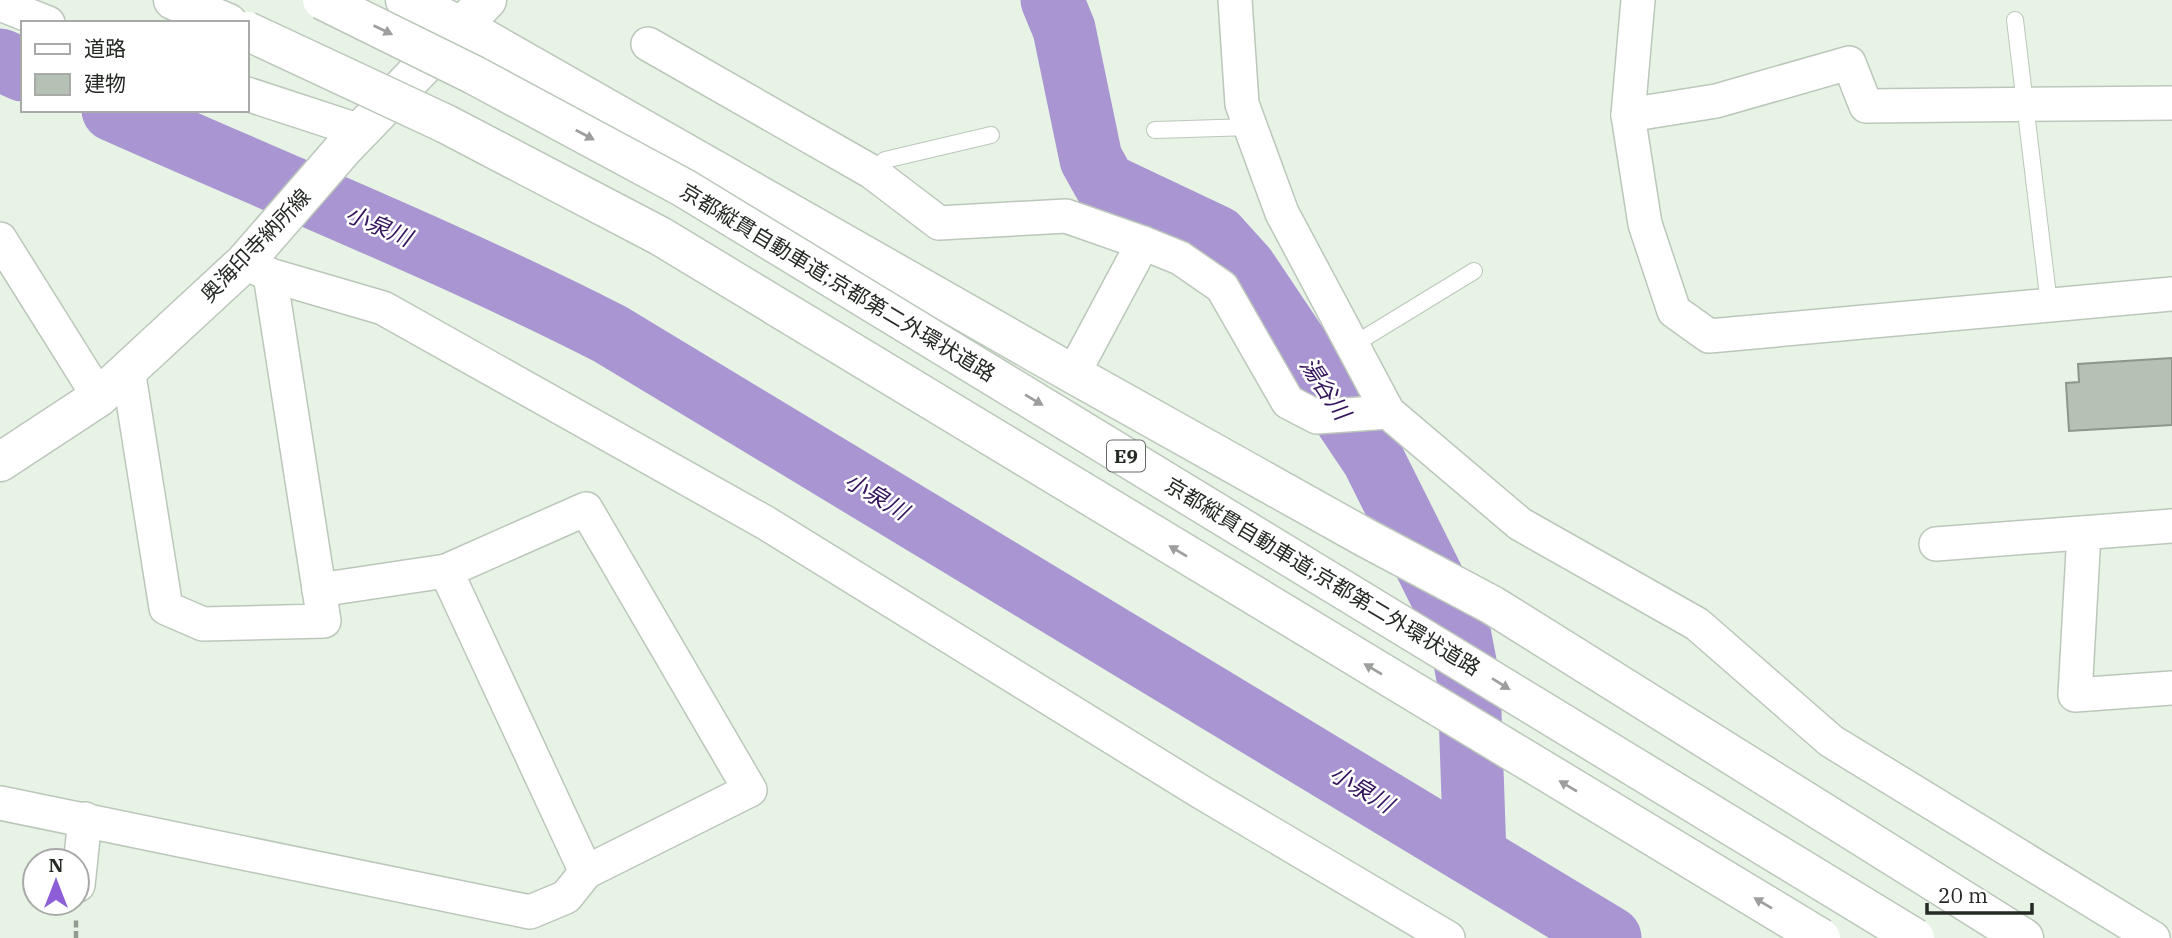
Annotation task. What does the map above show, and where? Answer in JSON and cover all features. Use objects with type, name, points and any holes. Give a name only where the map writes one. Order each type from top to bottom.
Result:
[{"type":"main road","points":[[173,0],[223,21]]},
{"type":"main road","name":"京都縦貫自動車道;京都第二外環状道路","points":[[322,0],[474,75],[684,188],[1915,938]]},
{"type":"main road","points":[[405,0],[475,14],[1073,374],[1366,538],[1492,605],[2024,938]]},
{"type":"main road","name":"奥海印寺納所線","points":[[0,462],[99,397],[128,369],[260,259],[352,139],[475,14]]},
{"type":"main road","name":"E9","points":[[248,31],[446,124],[660,236],[1821,938]]},
{"type":"street","points":[[1235,0],[1242,104],[1282,213],[1388,412],[1520,524],[1697,624],[1831,741],[2153,938]]},
{"type":"street","points":[[1638,0],[1628,115],[1645,224],[1674,311],[1709,336],[2172,294]]},
{"type":"street","points":[[0,4],[43,21]]},
{"type":"street","points":[[648,44],[872,172],[939,223],[1066,216],[1180,258],[1222,287],[1288,402],[1317,417],[1388,412]]},
{"type":"street","points":[[1628,115],[1716,100],[1849,63],[1866,106],[2172,103]]},
{"type":"street","points":[[248,94],[352,139]]},
{"type":"street","points":[[0,239],[99,397]]},
{"type":"street","points":[[1073,374],[1143,243]]},
{"type":"street","points":[[128,369],[166,608],[203,624],[324,621],[260,259]]},
{"type":"street","points":[[260,259],[383,308],[766,523],[1201,792],[1448,938]]},
{"type":"street","points":[[0,803],[530,912],[566,897],[586,872],[751,790],[586,509],[446,572],[319,590]]},
{"type":"street","points":[[1936,544],[2172,526]]},
{"type":"street","points":[[2084,533],[2075,695],[2172,688]]},
{"type":"street","points":[[446,572],[586,872]]},
{"type":"street","points":[[82,847],[85,819]]},
{"type":"lane","points":[[2015,20],[2049,304]]},
{"type":"lane","points":[[1155,130],[1251,127]]},
{"type":"lane","points":[[872,172],[885,160],[991,135]]},
{"type":"lane","points":[[1353,345],[1474,271]]},
{"type":"building","points":[[2172,358],[2172,425],[2069,431],[2066,383],[2079,382],[2078,364]]},
{"type":"waterway","name":"湯谷川","points":[[1052,0],[1064,29],[1091,159],[1105,184],[1217,237],[1245,268],[1373,459],[1459,631],[1469,683],[1475,856]]},
{"type":"waterway","name":"小泉川","points":[[0,60],[21,69]]},
{"type":"waterway","name":"小泉川","points":[[118,112],[426,247],[610,334],[1610,938]]}]
